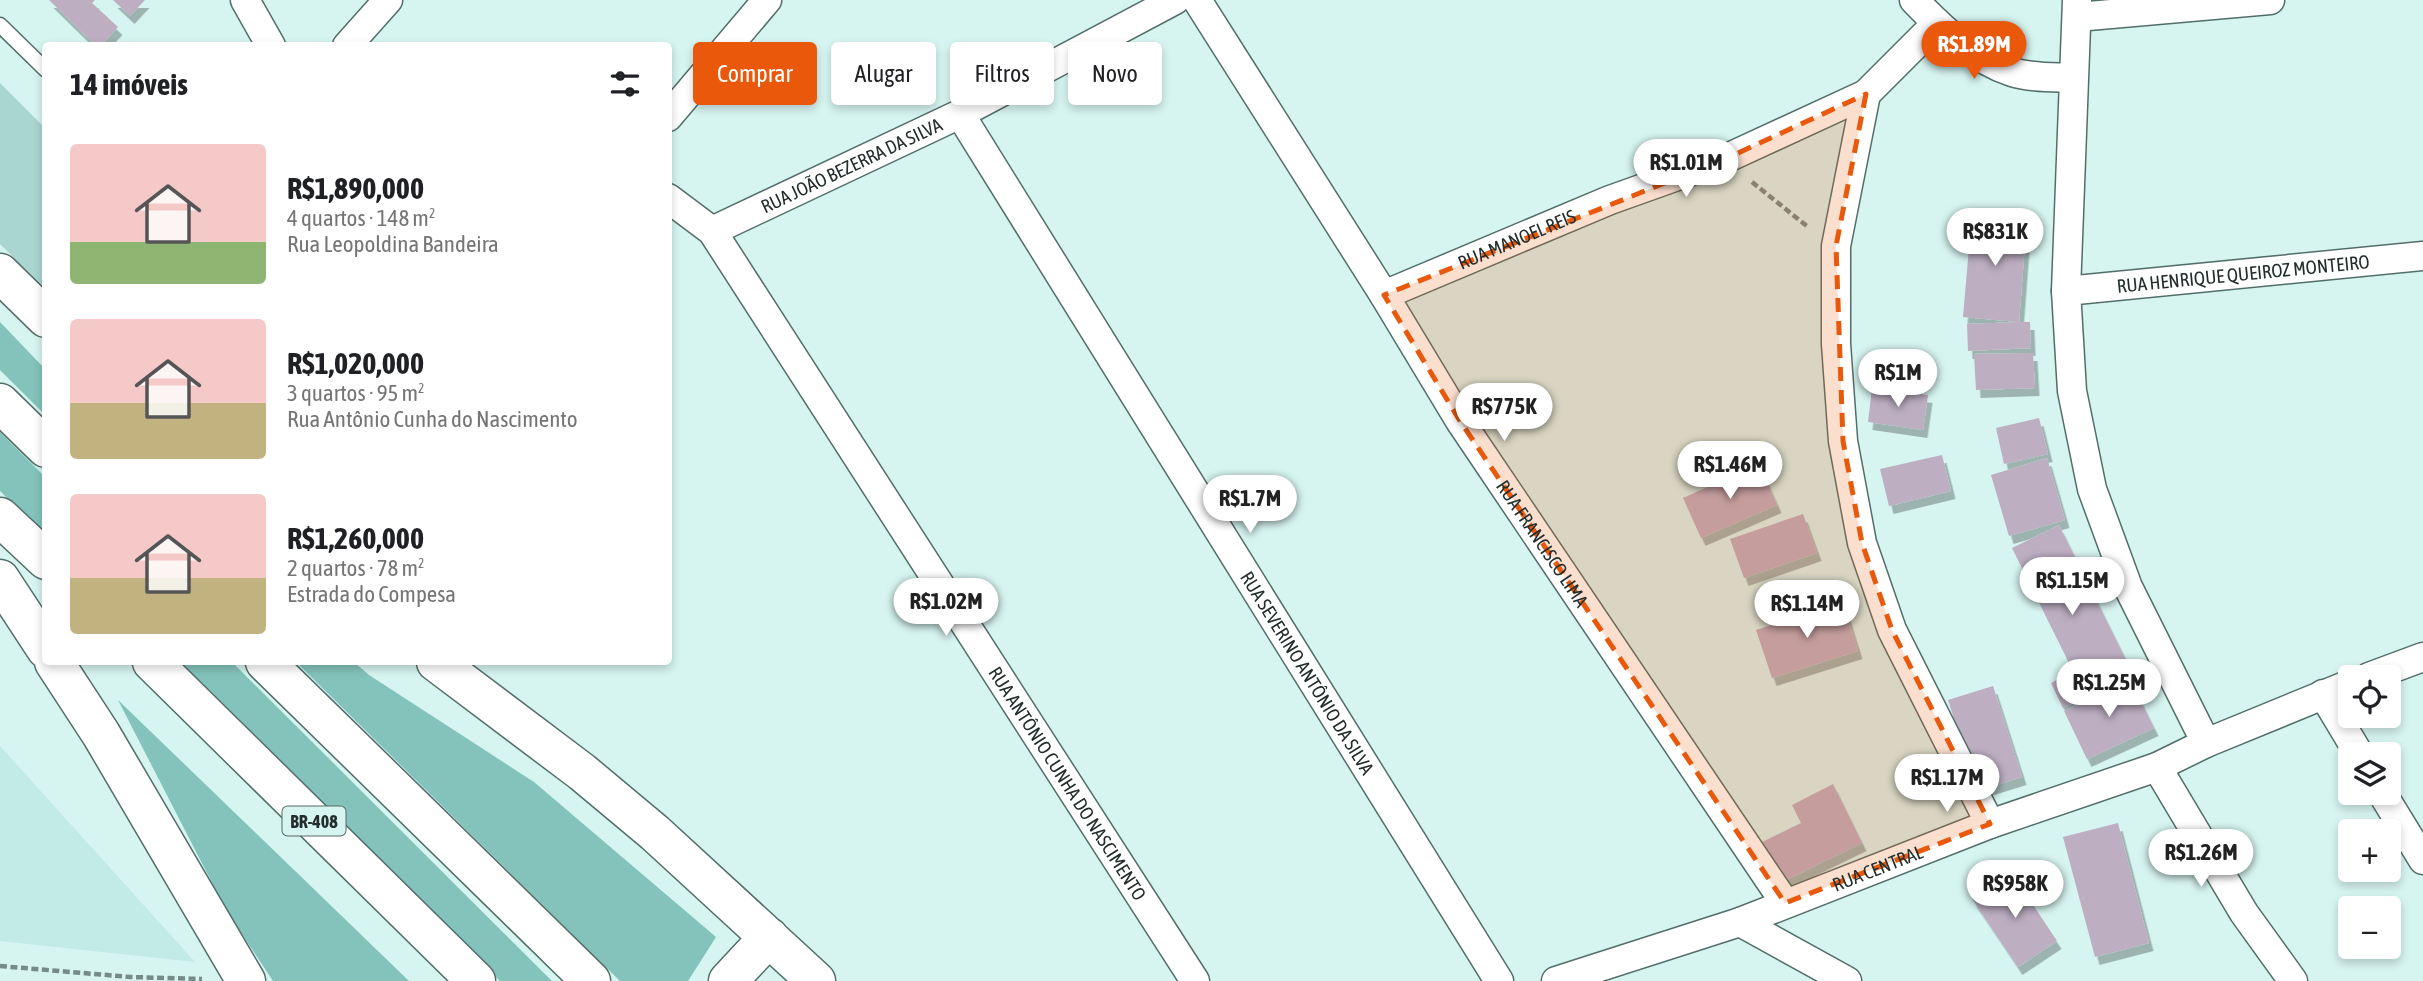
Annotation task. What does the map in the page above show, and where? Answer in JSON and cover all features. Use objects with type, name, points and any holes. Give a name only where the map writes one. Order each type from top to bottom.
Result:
[{"type":"highway","points":[[0,273],[42,314]]},
{"type":"highway","points":[[0,403],[42,444]]},
{"type":"highway","points":[[0,517],[42,556]]},
{"type":"highway","points":[[0,579],[42,643]]},
{"type":"highway","points":[[56,665],[101,734],[246,980]]},
{"type":"highway","name":"BR-408","points":[[155,665],[475,981]]},
{"type":"highway","points":[[268,665],[591,981]]},
{"type":"highway","points":[[440,665],[582,772],[654,833],[816,981]]},
{"type":"highway","points":[[728,981],[769,937]]},
{"type":"street","points":[[245,0],[269,42]]},
{"type":"street","points":[[351,42],[388,0]]},
{"type":"street","points":[[672,112],[767,0]]},
{"type":"street","name":"RUA JOÃO BEZERRA DA SILVA","points":[[712,230],[960,114],[1175,0]]},
{"type":"street","name":"RUA FRANCISCO LIMA","points":[[1197,0],[1384,295],[1460,421],[1785,903]]},
{"type":"street","points":[[1914,0],[1975,54],[2013,72],[2073,78]]},
{"type":"street","points":[[2206,743],[2128,587],[2092,489],[2072,391],[2066,291],[2077,9],[2270,0]]},
{"type":"street","name":"RUA MANOEL REIS","points":[[1384,295],[1611,200],[1725,159],[1867,94],[1937,23]]},
{"type":"street","points":[[1867,94],[1836,246],[1836,344],[1843,441],[1862,543],[1892,630],[1990,824]]},
{"type":"street","name":"RUA SEVERINO ANTÔNIO DA SILVA","points":[[960,114],[1499,981]]},
{"type":"street","name":"RUA ANTÔNIO CUNHA DO NASCIMENTO","points":[[672,200],[712,230],[1195,981]]},
{"type":"street","name":"RUA HENRIQUE QUEIROZ MONTEIRO","points":[[2066,291],[2423,256]]},
{"type":"street","points":[[2401,665],[2423,657]]},
{"type":"street","name":"RUA CENTRAL","points":[[1556,981],[1740,922],[1990,824],[2157,766],[2338,688]]},
{"type":"street","points":[[2323,694],[2352,742]]},
{"type":"street","points":[[2157,766],[2244,913],[2293,981]]},
{"type":"street","points":[[2389,805],[2423,860]]},
{"type":"street","points":[[1740,922],[1847,981]]},
{"type":"lane","points":[[0,25],[42,66]]},
{"type":"path","points":[[1725,159],[1791,215],[1836,246]]},
{"type":"path","points":[[0,967],[130,978],[246,980]]},
{"type":"highlighted area","points":[[1866,94],[1836,246],[1843,441],[1862,543],[1892,630],[1990,824],[1785,903],[1460,421],[1384,295],[1725,159]]},
{"type":"shaded area","points":[[0,83],[42,125],[42,285],[0,244]]},
{"type":"shaded area","points":[[0,322],[42,366],[42,412],[0,370]]},
{"type":"shaded area","points":[[0,432],[42,474],[42,533],[0,491]]},
{"type":"shaded area","points":[[177,665],[235,665],[552,981],[500,981]]},
{"type":"shaded area","points":[[299,665],[357,665],[534,782],[716,937],[688,981],[620,981]]},
{"type":"shaded area","points":[[118,700],[409,981],[273,981],[226,910]]},
{"type":"shaded area","points":[[0,746],[195,962],[0,941]]},
{"type":"building","points":[[49,0],[95,0],[92,3],[118,27],[104,42],[92,42]]},
{"type":"building","points":[[113,0],[145,0],[130,16]]},
{"type":"building","points":[[1972,213],[2027,218],[2019,322],[1963,317]]},
{"type":"building","points":[[2030,322],[2031,348],[1968,351],[1967,324]]},
{"type":"building","points":[[2033,353],[2035,388],[1976,390],[1974,354]]},
{"type":"building","points":[[1872,388],[1928,395],[1923,430],[1868,422]]},
{"type":"building","points":[[2039,418],[2048,454],[2004,464],[1996,428]]},
{"type":"building","points":[[1942,455],[1951,491],[1889,506],[1880,469]]},
{"type":"building","points":[[2047,458],[2065,520],[2009,536],[1991,475]]},
{"type":"building","points":[[1759,464],[1777,505],[1701,538],[1683,498]]},
{"type":"building","points":[[1803,514],[1817,553],[1744,578],[1730,539]]},
{"type":"building","points":[[2059,525],[2133,674],[2063,708],[2051,683],[2073,671],[2012,548]]},
{"type":"building","points":[[1843,603],[1858,651],[1772,678],[1756,630]]},
{"type":"building","points":[[2130,679],[2154,728],[2087,759],[2064,711]]},
{"type":"building","points":[[1993,686],[2022,777],[1977,791],[1948,700]]},
{"type":"building","points":[[1833,784],[1862,843],[1780,883],[1760,843],[1801,823],[1792,805]]},
{"type":"building","points":[[2118,823],[2149,943],[2095,957],[2063,837]]},
{"type":"building","points":[[2012,873],[2057,941],[2018,967],[1972,899]]}]
